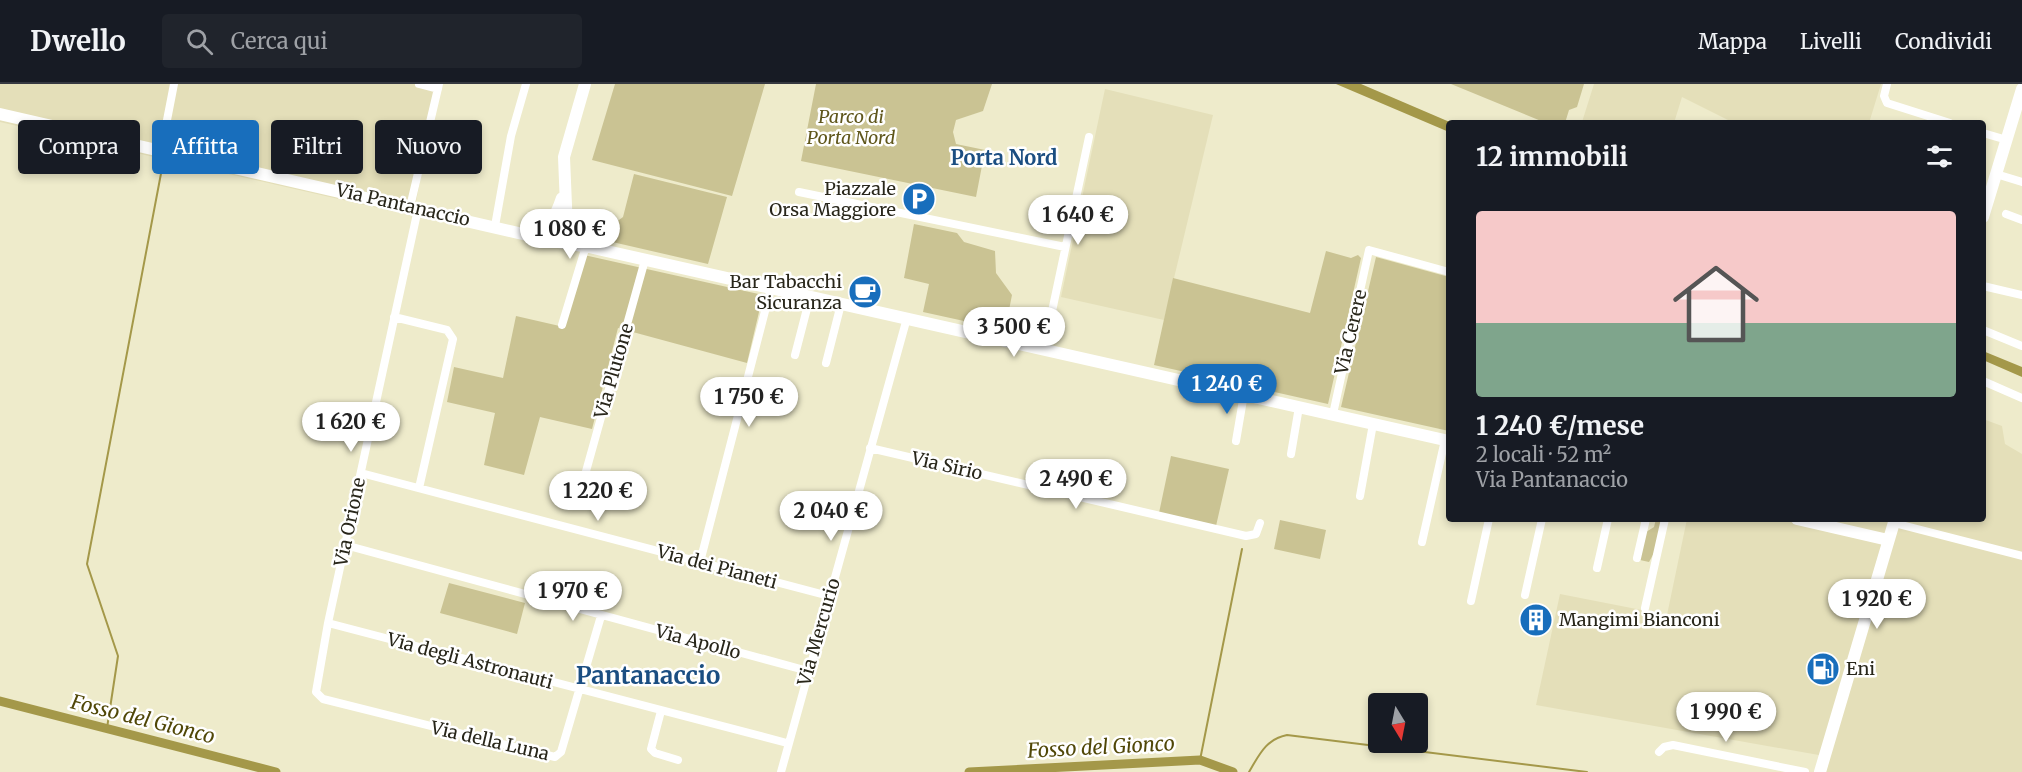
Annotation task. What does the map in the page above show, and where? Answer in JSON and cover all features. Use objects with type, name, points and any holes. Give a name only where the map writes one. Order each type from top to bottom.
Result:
[{"type":"street","points":[[166,120],[174,84]]},
{"type":"street","points":[[419,84],[439,86]]},
{"type":"street","points":[[495,226],[511,136],[526,84]]},
{"type":"street","points":[[561,235],[566,148],[585,84]]},
{"type":"street","points":[[1887,84],[1884,96],[1887,104],[1940,120]]},
{"type":"street","name":"Via Orione","points":[[317,694],[315,684],[394,317],[439,86]]},
{"type":"street","points":[[1986,207],[2022,89]]},
{"type":"street","name":"Via Pantanaccio","points":[[0,114],[152,149]]},
{"type":"street","points":[[1986,134],[2007,140]]},
{"type":"street","points":[[1044,349],[1089,137]]},
{"type":"street","name":"Via Pantanaccio","points":[[259,173],[526,233],[561,235],[585,246],[645,260],[1446,440]]},
{"type":"street","points":[[1996,174],[2022,183]]},
{"type":"street","points":[[799,192],[1065,247]]},
{"type":"street","points":[[561,235],[547,234],[564,193]]},
{"type":"street","points":[[2006,214],[2022,219]]},
{"type":"street","points":[[550,224],[560,221],[561,235]]},
{"type":"street","name":"Via Pantanaccio","points":[[526,233],[550,224]]},
{"type":"street","points":[[562,325],[585,246]]},
{"type":"street","name":"Via Cerere","points":[[1333,414],[1369,250],[1446,271]]},
{"type":"street","name":"Via Plutone","points":[[583,482],[645,260]]},
{"type":"street","points":[[1986,287],[2022,295]]},
{"type":"street","points":[[700,562],[771,288]]},
{"type":"street","points":[[795,355],[810,297]]},
{"type":"street","points":[[826,363],[841,304]]},
{"type":"street","points":[[394,317],[447,330],[453,336],[419,488]]},
{"type":"street","name":"Via Mercurio","points":[[781,772],[787,743],[907,318]]},
{"type":"street","points":[[1986,331],[2022,346]]},
{"type":"street","points":[[1986,382],[2022,398]]},
{"type":"street","points":[[1236,441],[1244,394]]},
{"type":"street","points":[[1291,454],[1299,407]]},
{"type":"street","points":[[1360,496],[1373,423]]},
{"type":"street","points":[[1422,542],[1446,444]]},
{"type":"street","name":"Via Sirio","points":[[870,448],[1246,536],[1256,534],[1260,523]]},
{"type":"street","name":"Via dei Pianeti","points":[[361,473],[829,596]]},
{"type":"street","points":[[1471,601],[1488,522]]},
{"type":"street","points":[[1525,595],[1541,522]]},
{"type":"street","points":[[1597,568],[1607,522]]},
{"type":"street","points":[[1637,558],[1646,522],[1662,529]]},
{"type":"street","points":[[1645,608],[1664,522]]},
{"type":"street","points":[[1810,522],[1888,540]]},
{"type":"street","points":[[1820,772],[1894,522]]},
{"type":"street","points":[[1898,522],[2022,556]]},
{"type":"street","name":"Via Apollo","points":[[345,545],[808,671]]},
{"type":"street","name":"Via della Luna","points":[[317,694],[324,699],[552,758],[561,752],[601,616]]},
{"type":"street","name":"Via degli Astronauti","points":[[328,623],[787,743]]},
{"type":"street","points":[[661,711],[651,748],[655,753],[678,760]]},
{"type":"street","points":[[1659,752],[1664,747],[1673,745],[1804,772]]},
{"type":"shaded area","points":[[0,84],[443,84],[433,120],[375,120],[375,174],[422,174],[413,216],[228,174],[259,174],[259,120],[152,120],[152,157],[140,154],[140,120],[18,120],[18,126],[0,122]]},
{"type":"shaded area","points":[[1336,84],[1361,84],[1446,120],[1446,131]]},
{"type":"shaded area","points":[[1594,84],[1881,84],[1870,120],[1728,120],[1682,97],[1675,120],[1583,120]]},
{"type":"shaded area","points":[[1105,89],[1213,115],[1164,320],[1061,297]]},
{"type":"shaded area","points":[[1986,352],[2022,367],[2022,377],[1986,361]]},
{"type":"shaded area","points":[[1986,420],[2002,426],[2005,444],[2022,454],[2022,772],[1826,772],[1830,757],[1536,705],[1560,594],[1667,615],[1686,522],[1986,522]]},
{"type":"green space","points":[[615,84],[765,84],[732,196],[592,160]]},
{"type":"green space","name":"Parco di Porta Nord","points":[[816,84],[992,84],[983,111],[956,120],[953,132],[956,144],[985,150],[976,197],[801,161]]},
{"type":"green space","points":[[1451,84],[1584,84],[1577,107],[1569,110],[1566,120],[1539,120]]},
{"type":"green space","points":[[634,174],[727,197],[708,264],[595,238],[623,217]]},
{"type":"green space","points":[[914,224],[957,233],[964,242],[995,251],[996,273],[1012,295],[1005,330],[923,312],[929,284],[904,278]]},
{"type":"green space","points":[[1326,251],[1351,258],[1358,255],[1361,258],[1328,404],[1154,365],[1173,278],[1310,313]]},
{"type":"green space","points":[[584,255],[763,295],[747,363],[618,328],[592,429],[540,417],[524,475],[484,465],[495,413],[447,402],[454,367],[503,378],[516,316],[564,327]]},
{"type":"green space","points":[[1376,257],[1446,276],[1446,430],[1341,407]]},
{"type":"green space","points":[[1171,456],[1229,469],[1216,526],[1159,513]]},
{"type":"green space","points":[[1280,520],[1326,530],[1320,559],[1274,549]]},
{"type":"green space","points":[[1655,522],[1661,522],[1654,553],[1649,562],[1640,560],[1646,532],[1654,527]]},
{"type":"green space","points":[[449,583],[525,603],[517,634],[440,613]]},
{"type":"waterway","points":[[107,728],[118,656],[87,564],[161,174]]},
{"type":"waterway","points":[[1200,760],[1242,549]]},
{"type":"waterway","name":"Fosso del Gionco","points":[[0,701],[276,772]]},
{"type":"waterway","points":[[1249,772],[1268,744],[1287,735],[1587,772]]},
{"type":"waterway","name":"Fosso del Gionco","points":[[969,772],[1200,760],[1233,772]]},
{"type":"place","name":"Piazzale Orsa Maggiore","points":[[919,199]]},
{"type":"place","name":"Bar Tabacchi Sicuranza","points":[[865,292]]},
{"type":"place","name":"Mangimi Bianconi","points":[[1536,620]]},
{"type":"place","name":"Eni","points":[[1823,669]]},
{"type":"district","name":"Porta Nord","points":[[1004,158]]},
{"type":"district","name":"Pantanaccio","points":[[648,676]]}]
